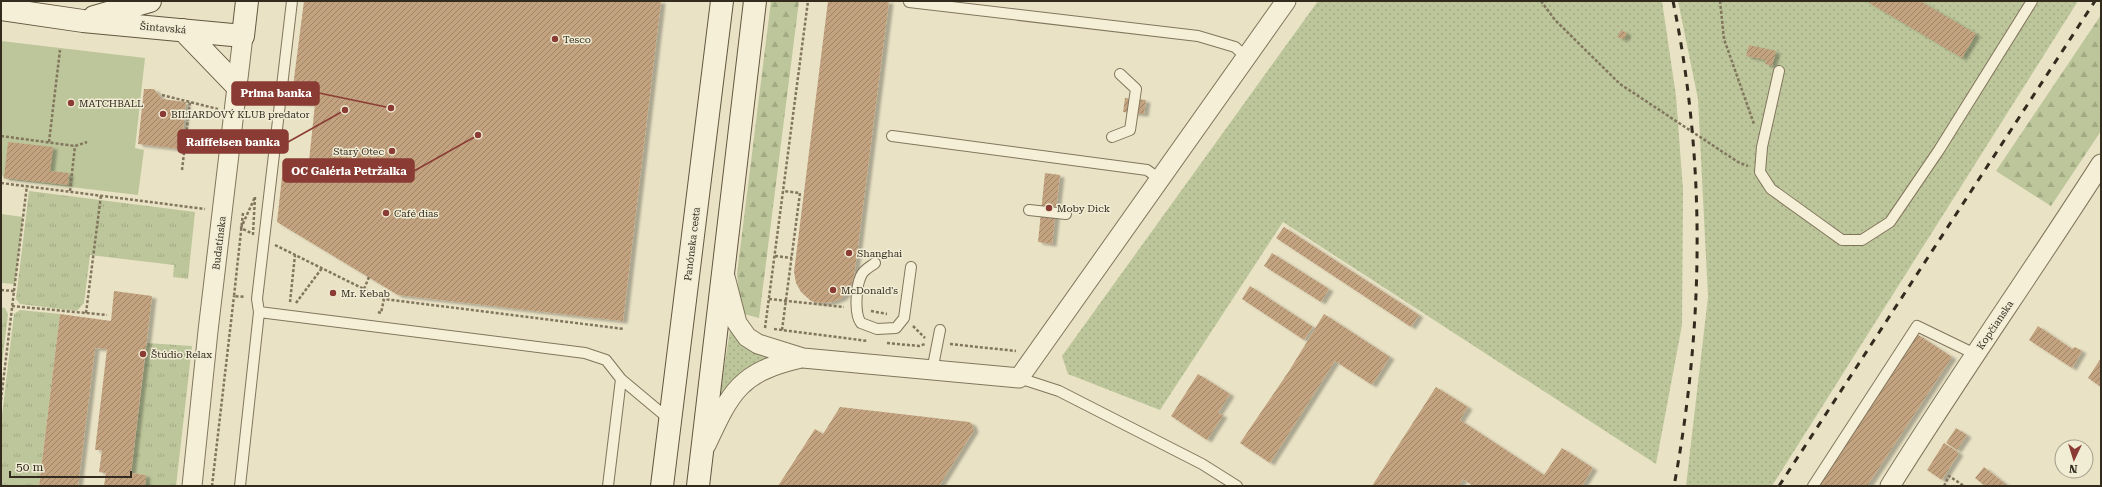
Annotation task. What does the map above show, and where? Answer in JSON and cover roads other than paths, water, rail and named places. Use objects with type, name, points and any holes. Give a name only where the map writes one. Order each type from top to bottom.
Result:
[{"type":"main road","name":"Šintavská","points":[[84,20],[150,1]]},
{"type":"main road","name":"Budatínska","points":[[243,36],[247,1]]},
{"type":"main road","name":"Panónska cesta","points":[[662,486],[722,1]]},
{"type":"main road","points":[[698,486],[754,1]]},
{"type":"main road","name":"Šintavská","points":[[1,9],[84,20],[243,36]]},
{"type":"main road","points":[[183,30],[237,86]]},
{"type":"street","points":[[723,270],[733,314],[744,333],[758,344],[803,358],[1019,378],[1094,270],[1161,180],[1286,1]]},
{"type":"street","name":"Budatínska","points":[[192,486],[208,331],[243,36]]},
{"type":"street","name":"Kopčianska","points":[[1890,486],[1975,354],[2101,164]]},
{"type":"street","points":[[703,452],[724,407],[741,384],[772,365],[803,358]]},
{"type":"lane","points":[[240,486],[259,312],[257,298],[292,1]]},
{"type":"lane","points":[[1779,71],[1762,147],[1760,172],[1771,189],[1842,240],[1862,240],[1890,222],[1938,150],[2032,1]]},
{"type":"lane","points":[[909,2],[1198,36],[1235,47],[1246,57]]},
{"type":"lane","points":[[1112,137],[1130,130],[1136,89],[1120,74]]},
{"type":"lane","points":[[892,136],[1147,170],[1161,180]]},
{"type":"lane","points":[[1029,210],[1066,214]]},
{"type":"lane","points":[[876,263],[864,271],[860,276],[856,309],[858,320],[864,326],[886,330],[899,326],[904,318],[911,267]]},
{"type":"lane","points":[[259,312],[585,353],[606,360],[621,379],[670,420]]},
{"type":"lane","points":[[1813,486],[1917,326],[1975,354]]},
{"type":"lane","points":[[932,371],[940,330]]},
{"type":"lane","points":[[1019,378],[1059,391],[1195,460],[1237,486]]},
{"type":"lane","points":[[608,486],[621,379]]},
{"type":"railway","points":[[1673,1],[1684,61],[1691,122],[1696,182],[1697,243],[1696,304],[1691,365],[1684,425],[1674,486]]},
{"type":"railway","points":[[1779,486],[2095,1]]},
{"type":"place","name":"Tesco","points":[[555,39]]},
{"type":"place","name":"MATCHBALL","points":[[71,103]]},
{"type":"place","name":"Prima banka","points":[[391,108]]},
{"type":"place","name":"Raiffeisen banka","points":[[345,110]]},
{"type":"place","name":"BILIARDOVÝ KLUB predator","points":[[163,114]]},
{"type":"place","name":"OC Galéria Petržalka","points":[[478,135]]},
{"type":"place","name":"Starý Otec","points":[[392,151]]},
{"type":"place","name":"Moby Dick","points":[[1049,208]]},
{"type":"place","name":"Café dias","points":[[386,213]]},
{"type":"place","name":"Shanghai","points":[[849,253]]},
{"type":"place","name":"McDonald's","points":[[833,290]]},
{"type":"place","name":"Mr. Kebab","points":[[333,293]]},
{"type":"place","name":"Štúdio Relax","points":[[143,354]]}]
